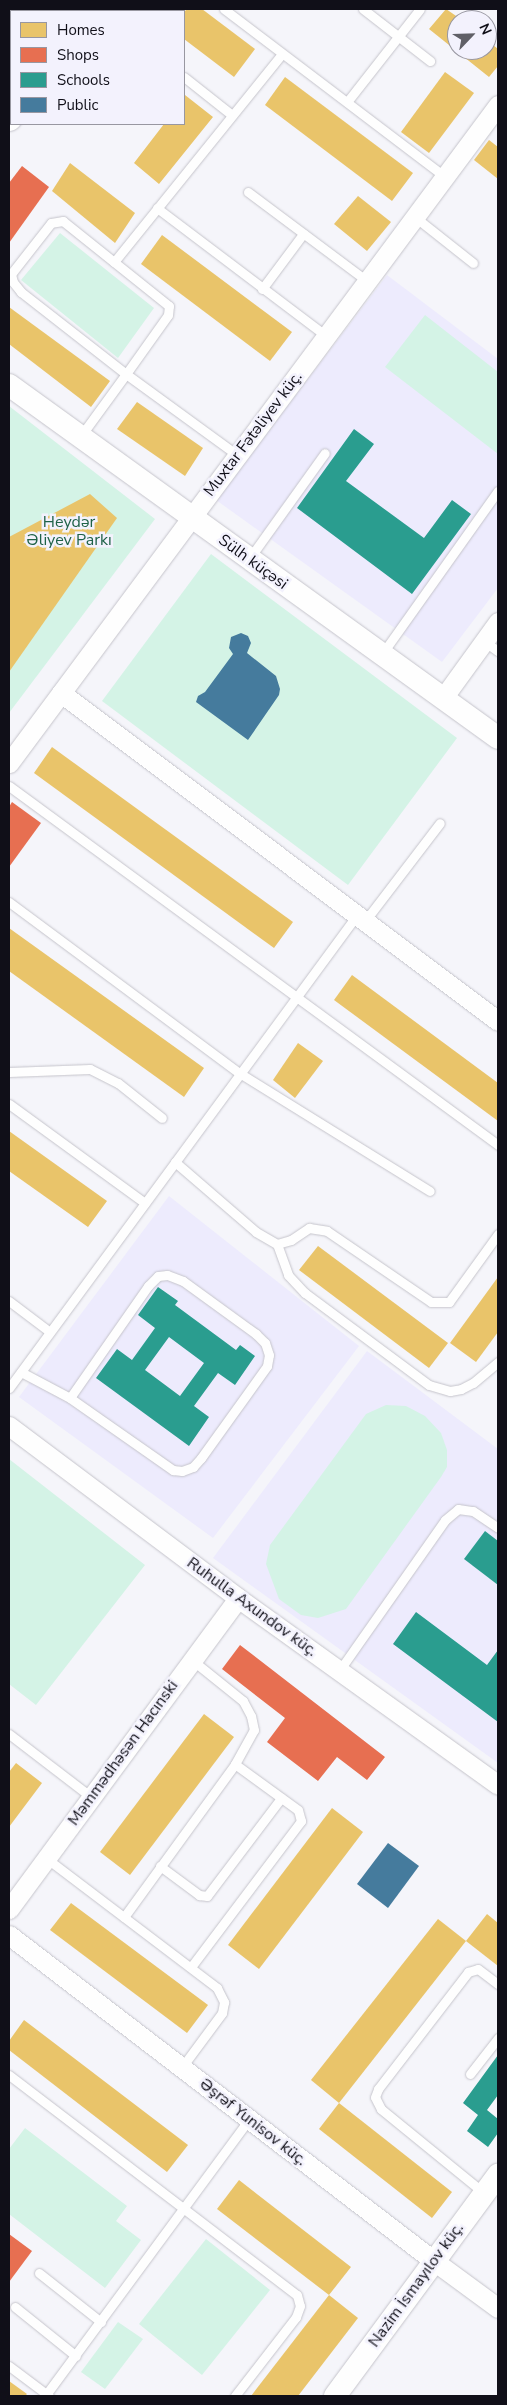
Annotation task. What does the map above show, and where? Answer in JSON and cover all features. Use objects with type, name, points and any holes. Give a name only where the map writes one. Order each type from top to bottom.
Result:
[{"type":"street","name":"Muxtar Fətəliyev küç.","points":[[9,763],[498,105]]},
{"type":"street","name":"Sülh küçəsi","points":[[9,385],[498,738]]},
{"type":"street","points":[[443,698],[491,646],[498,622]]},
{"type":"street","points":[[61,693],[498,1022]]},
{"type":"street","name":"Ruhulla Axundov küç.","points":[[9,1426],[238,1598],[498,1786]]},
{"type":"street","name":"Məmmədhəsən Hacınski","points":[[9,1909],[238,1598]]},
{"type":"street","name":"Əşrəf Yunisov küç.","points":[[9,1935],[434,2262],[498,2308]]},
{"type":"street","name":"Nazim İsmayılov küç.","points":[[335,2396],[498,2175]]},
{"type":"lane","points":[[224,9],[445,177]]},
{"type":"lane","points":[[363,9],[430,61]]},
{"type":"lane","points":[[347,102],[420,9]]},
{"type":"lane","points":[[114,262],[282,54]]},
{"type":"lane","points":[[185,78],[232,115]]},
{"type":"lane","points":[[248,192],[367,281]]},
{"type":"lane","points":[[157,208],[326,336]]},
{"type":"lane","points":[[415,216],[473,263]]},
{"type":"lane","points":[[80,438],[126,374],[168,315],[169,306],[64,221],[51,223],[11,274],[13,282],[21,292],[126,374],[237,455]]},
{"type":"lane","points":[[262,289],[303,234]]},
{"type":"lane","points":[[249,559],[325,454]]},
{"type":"lane","points":[[382,654],[498,491]]},
{"type":"lane","points":[[9,786],[498,1145]]},
{"type":"lane","points":[[9,1388],[297,997],[440,823]]},
{"type":"lane","points":[[9,902],[241,1074],[430,1191]]},
{"type":"lane","points":[[9,1072],[90,1069],[118,1083],[162,1118]]},
{"type":"lane","points":[[9,1104],[145,1203]]},
{"type":"lane","points":[[175,1162],[256,1232],[276,1244],[288,1275],[305,1293],[429,1385],[450,1391],[461,1389],[473,1383],[498,1362]]},
{"type":"lane","points":[[276,1244],[292,1240],[309,1228],[327,1231],[431,1302],[439,1303],[449,1302],[498,1234]]},
{"type":"lane","points":[[21,1372],[70,1398],[173,1470],[182,1471],[193,1467],[201,1458],[267,1366],[269,1354],[265,1343],[256,1334],[183,1281],[166,1275],[158,1276],[148,1286],[70,1398]]},
{"type":"lane","points":[[9,1301],[50,1332]]},
{"type":"lane","points":[[339,1671],[445,1520],[458,1510],[472,1511],[498,1528]]},
{"type":"lane","points":[[124,1917],[235,1764],[254,1730],[251,1716],[244,1701],[192,1660]]},
{"type":"lane","points":[[11,1740],[91,1797]]},
{"type":"lane","points":[[191,1967],[301,1821],[298,1810],[235,1764]]},
{"type":"lane","points":[[160,1866],[199,1895],[207,1896],[281,1798]]},
{"type":"lane","points":[[46,1858],[217,1988],[224,2002],[222,2012],[182,2067]]},
{"type":"lane","points":[[484,2193],[381,2109],[375,2098],[378,2089],[468,1972],[478,1969],[498,1984]]},
{"type":"lane","points":[[470,2074],[498,2038]]},
{"type":"lane","points":[[9,2074],[185,2207],[297,2295],[300,2306],[296,2317],[235,2396]]},
{"type":"lane","points":[[9,2366],[46,2396],[249,2119]]},
{"type":"lane","points":[[39,2273],[102,2322]]},
{"type":"lane","points":[[15,2307],[76,2356]]},
{"type":"shaded area","points":[[387,275],[498,359],[498,588],[442,662],[216,500]]},
{"type":"shaded area","points":[[169,1196],[359,1346],[213,1538],[19,1397]]},
{"type":"shaded area","points":[[367,1351],[498,1449],[498,1763],[213,1558]]},
{"type":"green space","points":[[60,233],[154,308],[118,358],[21,280]]},
{"type":"green space","points":[[425,315],[498,372],[498,454],[385,367]]},
{"type":"green space","name":"Heydər Əliyev Parkı","points":[[9,406],[155,519],[9,713]]},
{"type":"green space","points":[[211,554],[457,738],[348,885],[102,701]]},
{"type":"green space","points":[[386,1405],[406,1406],[425,1416],[441,1433],[447,1450],[447,1467],[346,1609],[318,1618],[301,1615],[279,1599],[266,1564],[270,1545],[366,1414]]},
{"type":"green space","points":[[9,1459],[145,1565],[36,1705],[9,1684]]},
{"type":"green space","points":[[25,2128],[127,2206],[116,2221],[141,2240],[105,2288],[9,2214],[9,2149]]},
{"type":"green space","points":[[206,2239],[270,2290],[202,2375],[139,2324]]},
{"type":"green space","points":[[118,2322],[143,2339],[105,2389],[81,2372]]},
{"type":"building: Homes","points":[[187,9],[202,9],[255,49],[234,77],[185,40],[185,11]]},
{"type":"building: Homes","points":[[446,9],[447,10],[447,43],[429,29]]},
{"type":"building: Homes","points":[[497,48],[498,66],[489,77],[468,60],[497,60]]},
{"type":"building: Homes","points":[[445,72],[474,93],[429,153],[401,132]]},
{"type":"building: Homes","points":[[285,77],[413,173],[392,201],[265,105]]},
{"type":"building: Homes","points":[[185,95],[213,117],[159,184],[134,163],[163,125],[185,125]]},
{"type":"building: Homes","points":[[489,140],[498,147],[498,179],[474,160]]},
{"type":"building: Homes","points":[[70,163],[135,213],[115,243],[52,191]]},
{"type":"building: Homes","points":[[358,196],[391,222],[367,251],[334,224]]},
{"type":"building: Homes","points":[[162,235],[292,332],[270,361],[141,264]]},
{"type":"building: Homes","points":[[9,307],[110,381],[91,407],[9,344]]},
{"type":"building: Homes","points":[[137,402],[203,448],[185,476],[117,429]]},
{"type":"building: Homes","points":[[90,494],[117,518],[9,672],[9,537]]},
{"type":"building: Homes","points":[[52,747],[293,922],[274,948],[34,773]]},
{"type":"building: Homes","points":[[9,928],[204,1068],[184,1097],[9,971]]},
{"type":"building: Homes","points":[[352,975],[498,1083],[498,1121],[334,1000]]},
{"type":"building: Homes","points":[[298,1043],[323,1061],[295,1098],[273,1080]]},
{"type":"building: Homes","points":[[9,1131],[107,1201],[88,1227],[9,1171]]},
{"type":"building: Homes","points":[[318,1246],[448,1343],[429,1368],[299,1270]]},
{"type":"building: Homes","points":[[498,1277],[498,1332],[476,1362],[450,1343]]},
{"type":"building: Homes","points":[[204,1714],[234,1737],[130,1875],[100,1852]]},
{"type":"building: Homes","points":[[16,1763],[42,1783],[9,1827],[9,1772]]},
{"type":"building: Homes","points":[[332,1808],[363,1832],[259,1969],[228,1945]]},
{"type":"building: Homes","points":[[71,1903],[208,2005],[187,2033],[50,1930]]},
{"type":"building: Homes","points":[[487,1914],[498,1923],[498,1966],[466,1941]]},
{"type":"building: Homes","points":[[438,1919],[466,1941],[339,2103],[311,2080]]},
{"type":"building: Homes","points":[[24,2020],[188,2145],[167,2172],[9,2050],[9,2041]]},
{"type":"building: Homes","points":[[339,2103],[452,2192],[432,2218],[319,2129]]},
{"type":"building: Homes","points":[[239,2180],[351,2267],[329,2295],[217,2209]]},
{"type":"building: Homes","points":[[329,2295],[358,2318],[298,2396],[251,2396]]},
{"type":"building: Homes","points":[[9,2381],[27,2394],[25,2396],[9,2396]]},
{"type":"building: Shops","points":[[22,166],[49,187],[9,243],[9,183]]},
{"type":"building: Shops","points":[[12,802],[41,823],[9,867],[9,807]]},
{"type":"building: Shops","points":[[240,1645],[385,1757],[367,1780],[337,1757],[318,1781],[267,1742],[285,1718],[222,1669]]},
{"type":"building: Shops","points":[[9,2234],[32,2251],[9,2282]]},
{"type":"building: Schools","points":[[354,429],[374,444],[346,481],[424,538],[452,500],[471,514],[412,594],[297,508]]},
{"type":"building: Schools","points":[[158,1287],[178,1301],[175,1305],[236,1350],[240,1345],[255,1356],[235,1385],[218,1373],[194,1406],[209,1417],[189,1446],[96,1378],[117,1349],[132,1360],[155,1328],[138,1315]],"holes":[[[169,1337],[204,1363],[180,1396],[145,1370]]]},
{"type":"building: Schools","points":[[485,1531],[498,1541],[498,1585],[464,1559]]},
{"type":"building: Schools","points":[[416,1612],[487,1665],[498,1650],[498,1722],[393,1644]]},
{"type":"building: Schools","points":[[498,2055],[498,2095],[487,2110],[498,2119],[498,2133],[488,2147],[467,2131],[478,2115],[463,2103]]},
{"type":"building: Public","points":[[241,633],[248,636],[251,643],[247,653],[276,676],[280,689],[279,695],[248,740],[196,702],[198,696],[205,692],[233,654],[229,648],[231,637]]},
{"type":"building: Public","points":[[388,1843],[419,1866],[388,1908],[357,1884]]}]
